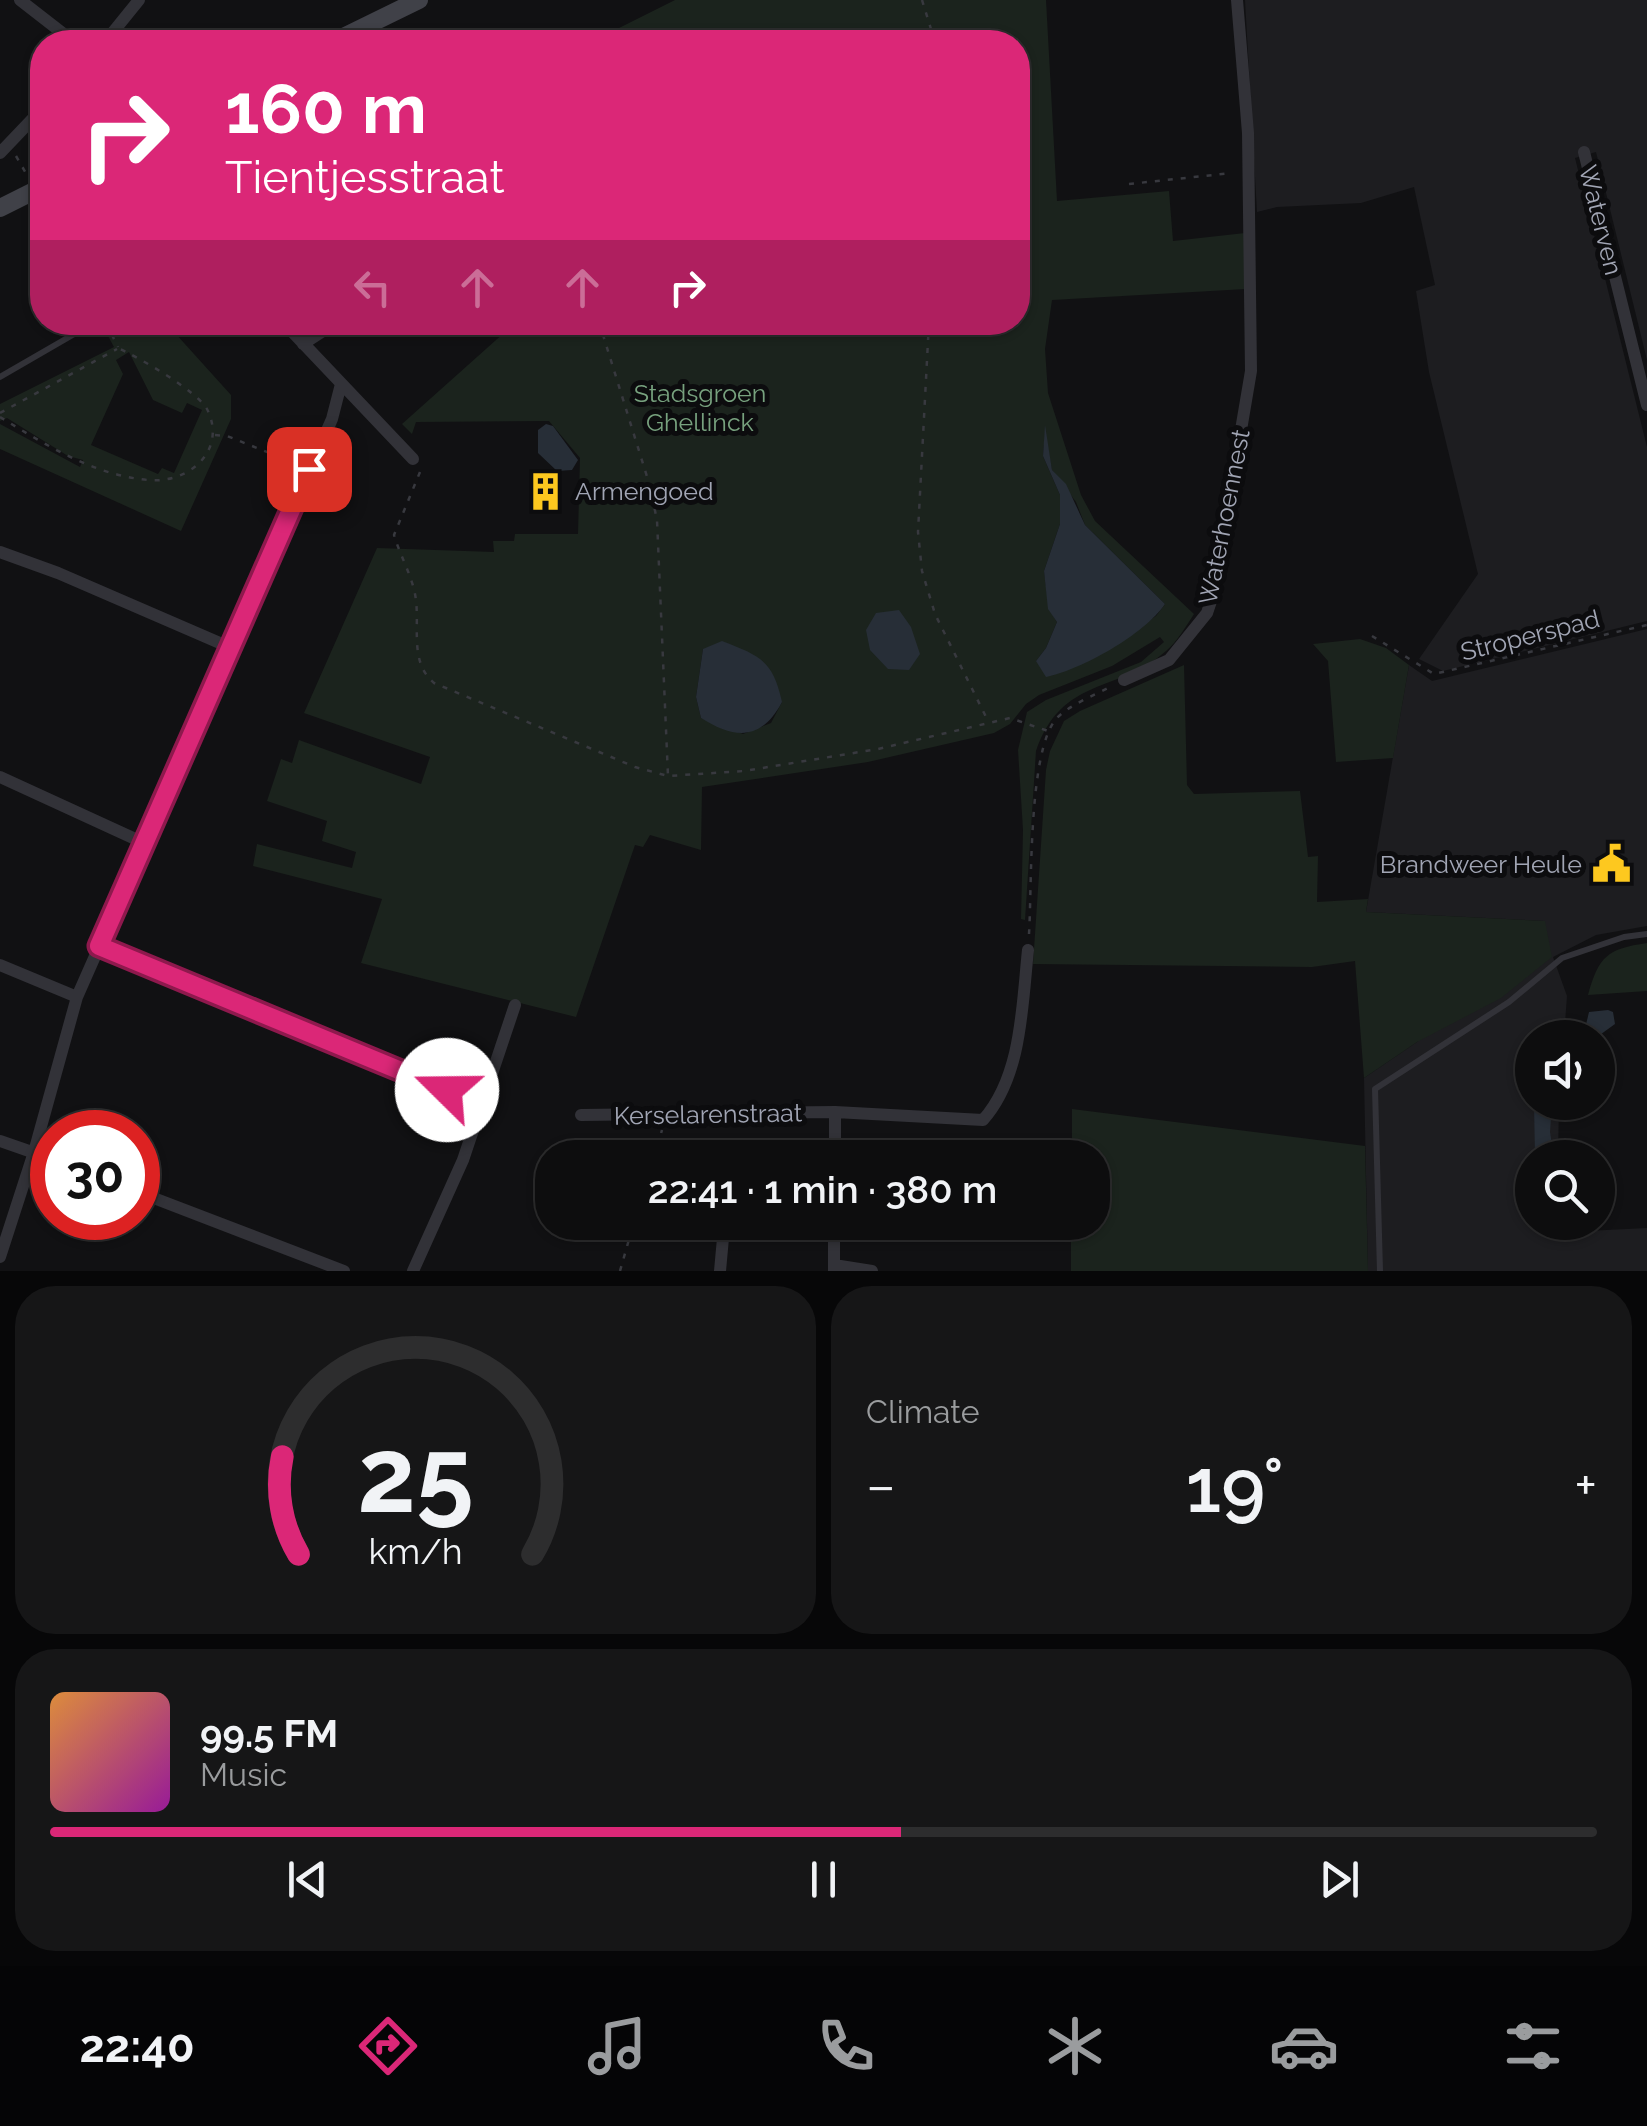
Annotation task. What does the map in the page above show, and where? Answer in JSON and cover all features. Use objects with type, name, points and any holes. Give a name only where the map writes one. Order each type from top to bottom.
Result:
[{"type":"street","points":[[20,0],[59,30]]},
{"type":"street","points":[[114,30],[138,0]]},
{"type":"street","points":[[357,30],[418,0]]},
{"type":"street","name":"Waterhoennest","points":[[1124,680],[1168,660],[1195,630],[1214,592],[1250,371],[1248,171],[1237,0]]},
{"type":"street","points":[[6,152],[30,123]]},
{"type":"street","name":"Waterven","points":[[1584,152],[1647,405]]},
{"type":"street","points":[[0,208],[30,189]]},
{"type":"street","points":[[295,335],[413,459]]},
{"type":"street","points":[[304,344],[318,335]]},
{"type":"street","points":[[46,1110],[77,998],[336,408],[341,384]]},
{"type":"street","points":[[0,552],[229,646]]},
{"type":"street","points":[[0,778],[144,844]]},
{"type":"street","points":[[99,946],[482,1104]]},
{"type":"street","name":"Kerselarenstraat","points":[[581,1116],[835,1112],[983,1120],[1006,1081],[1019,1035],[1028,950]]},
{"type":"street","points":[[0,965],[77,998]]},
{"type":"street","points":[[413,1271],[463,1160],[515,1006]]},
{"type":"street","points":[[834,1140],[835,1112]]},
{"type":"street","points":[[0,1141],[30,1151]]},
{"type":"street","points":[[0,1256],[30,1164]]},
{"type":"street","points":[[160,1200],[344,1271]]},
{"type":"street","points":[[720,1271],[723,1240]]},
{"type":"street","points":[[834,1240],[834,1268],[872,1271]]},
{"type":"lane","points":[[0,377],[73,335]]},
{"type":"lane","points":[[1380,1271],[1375,1088],[1509,1002],[1562,958],[1624,936],[1647,934]]},
{"type":"path","points":[[922,0],[932,30]]},
{"type":"path","points":[[6,152],[30,180]]},
{"type":"path","points":[[1129,184],[1248,171]]},
{"type":"path","points":[[112,335],[118,348],[140,358],[206,406],[214,435],[203,463],[180,478],[150,481],[68,458],[0,415],[118,348]]},
{"type":"path","points":[[602,335],[649,482],[657,520],[668,776]]},
{"type":"path","points":[[928,335],[918,513],[922,571],[935,614],[988,722]]},
{"type":"path","points":[[214,435],[227,436],[309,469]]},
{"type":"path","points":[[413,459],[421,470],[394,535],[415,592],[419,665],[434,684],[635,767],[668,776],[812,762],[1010,718],[1048,731]]},
{"type":"path","name":"Stroperspad","points":[[1372,636],[1434,674],[1647,625]]},
{"type":"path","points":[[1028,950],[1038,773],[1048,731],[1058,716],[1124,680]]},
{"type":"path","points":[[660,1140],[668,1113]]},
{"type":"path","points":[[620,1271],[629,1240]]},
{"type":"shaded area","points":[[1245,0],[1647,0],[1647,360],[1596,152],[1575,158],[1647,447],[1647,621],[1443,671],[1419,659],[1478,574],[1429,372],[1416,291],[1435,285],[1414,187],[1361,203],[1277,207],[1257,212]]},
{"type":"shaded area","points":[[546,424],[553,426],[578,460],[572,470],[557,471],[538,453],[538,430]]},
{"type":"shaded area","points":[[1045,425],[1052,470],[1066,484],[1085,525],[1165,604],[1143,627],[1111,649],[1077,667],[1046,677],[1036,661],[1057,622],[1048,609],[1044,571],[1060,524],[1060,495],[1043,456]]},
{"type":"shaded area","points":[[899,610],[911,627],[920,654],[909,670],[888,669],[870,650],[866,630],[876,613]]},
{"type":"shaded area","points":[[1647,629],[1647,926],[1596,935],[1553,957],[1567,996],[1565,1020],[1515,1020],[1515,1120],[1559,1120],[1558,1140],[1515,1140],[1515,1240],[1615,1240],[1615,1230],[1647,1228],[1647,1271],[1368,1271],[1364,1078],[1417,1042],[1544,921],[1366,912],[1409,665],[1432,681]]},
{"type":"shaded area","points":[[722,641],[756,656],[774,677],[782,702],[757,730],[737,733],[701,718],[696,697],[703,649]]},
{"type":"shaded area","points":[[1608,1010],[1613,1012],[1614,1020],[1587,1020],[1589,1012]]},
{"type":"shaded area","points":[[1534,1120],[1551,1120],[1551,1140],[1535,1140]]},
{"type":"green space","name":"Stadsgroen Ghellinck","points":[[675,0],[1046,0],[1057,201],[1169,191],[1173,241],[1245,233],[1246,289],[1052,300],[1045,349],[1048,393],[1081,495],[1095,521],[1194,614],[1166,651],[1147,665],[1076,698],[1047,727],[1036,751],[1025,920],[1021,919],[1023,830],[1018,750],[1027,712],[1046,700],[1141,662],[1164,642],[1160,637],[1112,666],[1039,695],[1010,724],[994,733],[868,762],[702,787],[701,850],[650,835],[643,847],[635,845],[576,1017],[361,963],[382,899],[253,866],[257,844],[352,868],[356,852],[322,841],[327,821],[267,801],[281,759],[292,763],[299,740],[421,784],[430,757],[304,713],[377,548],[494,552],[493,541],[514,541],[515,534],[578,534],[580,458],[549,421],[416,422],[412,434],[402,424],[502,335],[1030,335],[1030,30],[615,30]],"holes":[[[1045,432],[1052,470],[1076,502],[1085,525],[1165,604],[1156,616],[1084,663],[1036,661],[1057,622],[1049,609],[1044,571],[1060,524],[1060,495],[1043,456]],[[703,649],[782,702],[771,723],[743,734],[701,718],[696,697]]]},
{"type":"green space","points":[[108,335],[177,335],[231,395],[231,419],[181,531],[0,449],[0,424],[80,467],[83,460],[68,456],[7,418],[0,421],[0,404],[114,347]],"holes":[[[129,352],[153,400],[182,413],[187,403],[202,410],[174,473],[162,468],[158,474],[91,445],[123,374],[116,360]]]},
{"type":"green space","points":[[1360,639],[1386,648],[1409,665],[1393,758],[1336,762],[1328,661],[1313,644]]},
{"type":"green space","points":[[1184,665],[1187,785],[1194,794],[1300,791],[1308,857],[1318,856],[1317,902],[1368,899],[1366,912],[1545,921],[1552,957],[1501,998],[1417,1042],[1364,1078],[1355,961],[1312,967],[1033,964],[1046,770],[1064,721]]},
{"type":"green space","points":[[1647,943],[1647,991],[1588,995],[1596,971],[1607,957],[1622,948]]},
{"type":"green space","points":[[1072,1109],[1365,1146],[1368,1271],[1071,1271],[1071,1240],[1110,1240],[1110,1140],[1072,1140]]},
{"type":"place","name":"Armengoed","points":[[545,491]]},
{"type":"place","name":"Brandweer Heule","points":[[1612,864]]},
{"type":"route","points":[[309,469],[99,946],[447,1090]]}]
